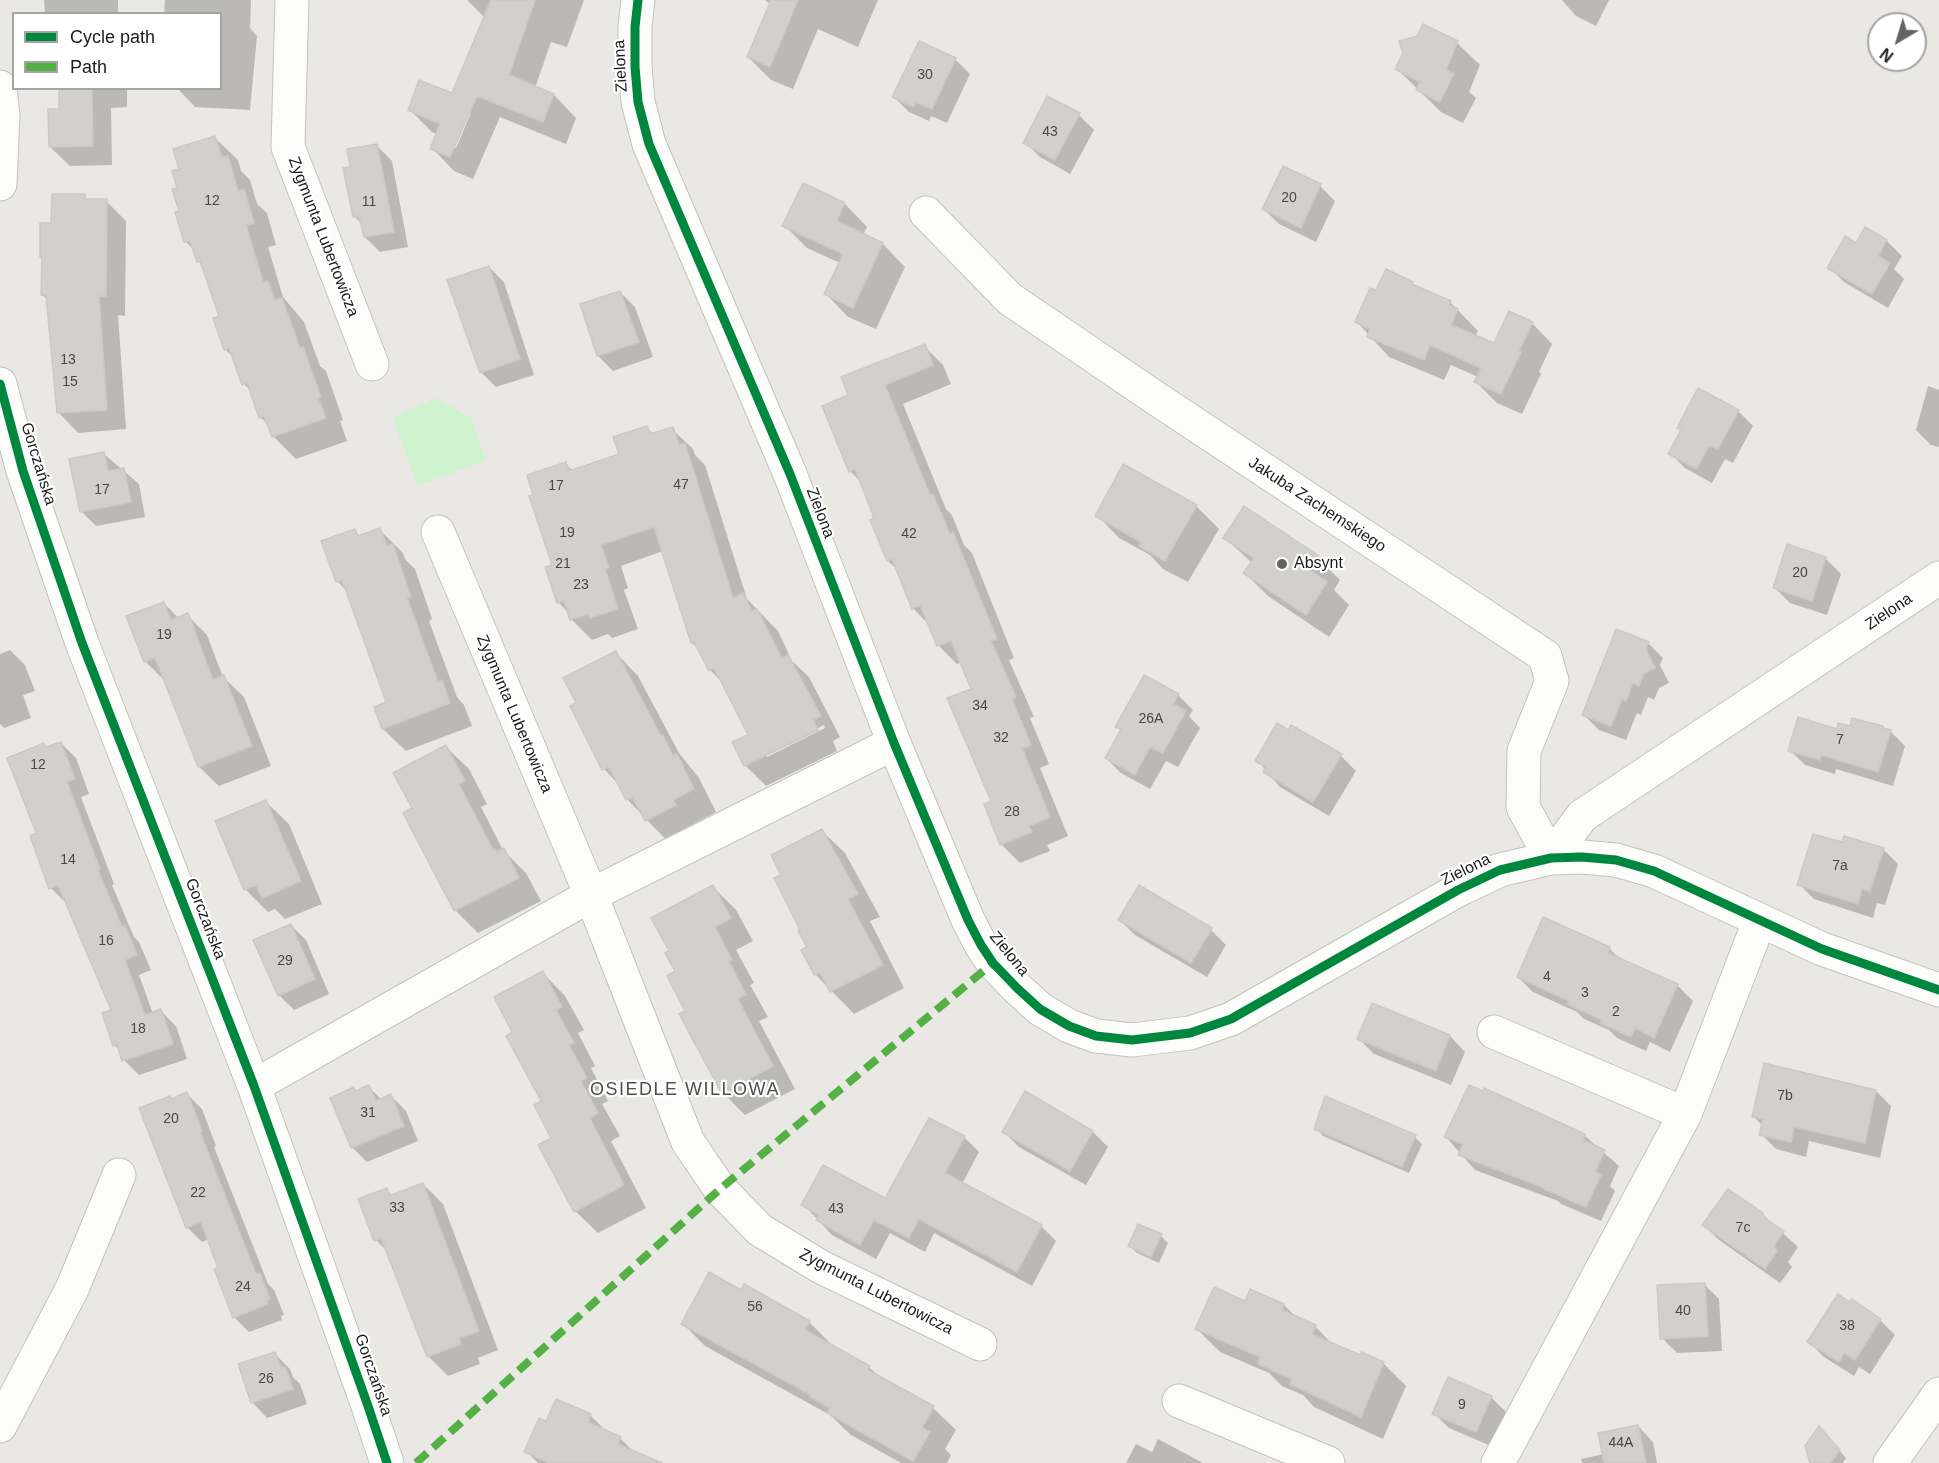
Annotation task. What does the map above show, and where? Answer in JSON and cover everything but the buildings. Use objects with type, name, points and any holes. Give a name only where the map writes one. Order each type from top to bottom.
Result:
[{"type":"street","name":"Zygmunta Lubertowicza","points":[[292,0],[288,147],[372,364]]},
{"type":"street","name":"Zielona","points":[[638,0],[635,67],[638,102],[649,144],[790,474],[894,743],[968,920],[993,963],[1040,1009],[1069,1026],[1096,1036],[1132,1040],[1190,1033],[1231,1019],[1458,890],[1500,870],[1551,858],[1582,857],[1616,860],[1654,871],[1759,922],[1822,949],[1939,990]]},
{"type":"street","points":[[0,87],[3,116],[0,184]]},
{"type":"street","name":"Jakuba Zachemskiego","points":[[926,213],[1010,299],[1545,656],[1552,681],[1524,752],[1523,807],[1551,858]]},
{"type":"street","name":"Gorczańska","points":[[0,384],[23,471],[82,643],[254,1086],[387,1463]]},
{"type":"street","name":"Zygmunta Lubertowicza","points":[[438,532],[591,895],[688,1142],[720,1189],[760,1230],[821,1267],[980,1344]]},
{"type":"street","name":"Zielona","points":[[1551,858],[1581,816],[1939,578]]},
{"type":"street","points":[[254,1086],[591,895],[894,743]]},
{"type":"street","points":[[1498,1463],[1685,1114],[1759,922]]},
{"type":"street","points":[[1494,1032],[1685,1114]]},
{"type":"street","points":[[0,1426],[72,1289],[119,1175]]},
{"type":"street","points":[[1890,1463],[1939,1394]]},
{"type":"street","points":[[1179,1401],[1328,1463]]},
{"type":"green space","points":[[435,398],[471,418],[486,460],[418,486],[392,418]]},
{"type":"marked path","points":[[416,1463],[720,1189],[993,963]]},
{"type":"cycle path","points":[[638,0],[635,67],[638,102],[649,144],[790,474],[894,743],[968,920],[993,963],[1040,1009],[1069,1026],[1096,1036],[1132,1040],[1190,1033],[1231,1019],[1458,890],[1500,870],[1551,858],[1582,857],[1616,860],[1654,871],[1822,949],[1939,990]]},
{"type":"cycle path","points":[[0,384],[23,471],[82,643],[254,1086],[387,1463]]},
{"type":"place","name":"Absynt","points":[[1282,564]]},
{"type":"district","name":"OSIEDLE WILLOWA","points":[[685,1090]]}]
